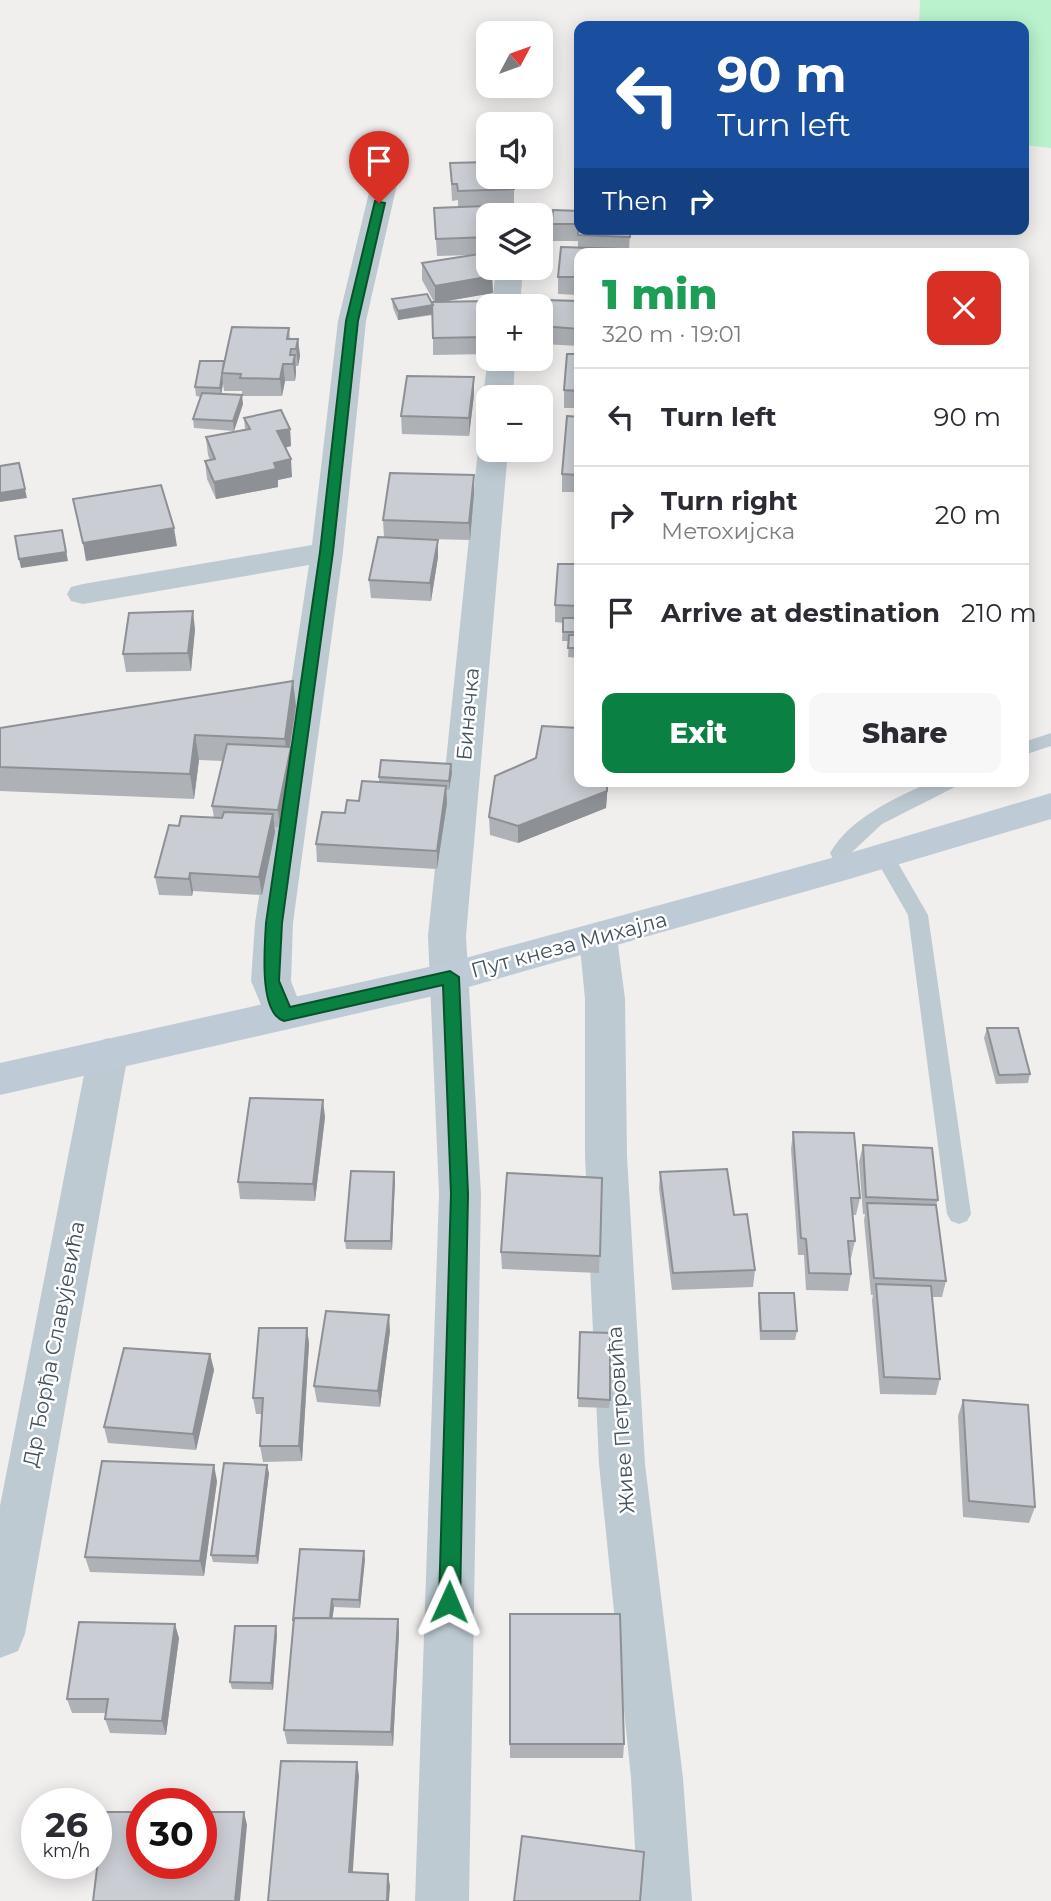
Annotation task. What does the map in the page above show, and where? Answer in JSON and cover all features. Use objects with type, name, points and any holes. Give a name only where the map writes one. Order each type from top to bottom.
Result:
[{"type":"main road","name":"Пут кнеза Михајла","points":[[0,1079],[450,977],[846,867],[1051,806]]},
{"type":"street","points":[[284,1015],[271,981],[274,923],[327,552],[352,321],[385,180]]},
{"type":"street","name":"Биначка","points":[[442,1901],[460,1194],[447,936],[492,462]]},
{"type":"street","points":[[83,594],[327,552]]},
{"type":"street","name":"Живе Петровића","points":[[597,937],[605,999],[606,1156],[622,1464],[657,1777],[665,1901]]},
{"type":"street","name":"Др Ђорђа Славујевића","points":[[0,1634],[108,1054]]},
{"type":"lane","points":[[1029,747],[1051,739]]},
{"type":"lane","points":[[846,867],[840,853],[853,835],[901,803],[937,787]]},
{"type":"lane","points":[[884,856],[918,915],[959,1214]]},
{"type":"green space","points":[[920,0],[1051,0],[1051,148],[1029,146],[1029,21],[919,21]]},
{"type":"building","points":[[476,162],[476,189],[514,189],[458,191],[457,184],[452,184],[450,163]]},
{"type":"building","points":[[476,206],[476,237],[436,239],[434,208]]},
{"type":"building","points":[[553,210],[574,211],[574,224],[553,224]]},
{"type":"building","points":[[578,235],[630,235],[630,237]]},
{"type":"building","points":[[561,247],[591,248],[574,248],[574,277],[558,277]]},
{"type":"building","points":[[476,254],[476,279],[435,286],[422,263]]},
{"type":"building","points":[[427,294],[433,305],[398,311],[392,299]]},
{"type":"building","points":[[553,300],[574,301],[574,329],[553,327]]},
{"type":"building","points":[[476,301],[476,337],[433,338],[432,302]]},
{"type":"building","points":[[232,327],[289,328],[287,339],[298,339],[296,349],[291,349],[290,355],[295,355],[293,364],[283,364],[280,379],[240,378],[241,374],[222,373]]},
{"type":"building","points":[[567,354],[574,354],[574,391],[564,390]]},
{"type":"building","points":[[200,361],[224,361],[220,388],[195,387]]},
{"type":"building","points":[[407,376],[474,377],[469,418],[401,416]]},
{"type":"building","points":[[202,393],[242,395],[233,421],[193,419]]},
{"type":"building","points":[[281,410],[290,429],[277,431],[291,459],[274,463],[276,469],[214,482],[205,461],[215,459],[206,437],[250,429],[244,418]]},
{"type":"building","points":[[567,416],[574,417],[574,475],[562,474]]},
{"type":"building","points":[[19,463],[25,489],[0,493],[0,466]]},
{"type":"building","points":[[390,473],[474,475],[469,523],[383,520]]},
{"type":"building","points":[[161,485],[174,528],[83,543],[73,499]]},
{"type":"building","points":[[62,530],[66,552],[19,559],[15,536]]},
{"type":"building","points":[[378,537],[438,540],[430,583],[369,580]]},
{"type":"building","points":[[558,564],[574,564],[574,606],[555,605]]},
{"type":"building","points":[[193,611],[188,653],[123,654],[129,613]]},
{"type":"building","points":[[563,618],[574,618],[574,632],[563,632]]},
{"type":"building","points":[[569,635],[574,635],[574,648],[568,648]]},
{"type":"building","points":[[293,681],[285,739],[195,735],[190,774],[0,767],[0,728]]},
{"type":"building","points":[[542,726],[574,728],[574,787],[607,787],[607,791],[518,826],[489,817],[495,776],[536,758]]},
{"type":"building","points":[[227,744],[291,747],[278,810],[212,806]]},
{"type":"building","points":[[381,760],[451,764],[449,781],[379,777]]},
{"type":"building","points":[[362,781],[446,786],[437,851],[316,844],[322,812],[345,813],[347,800],[359,801]]},
{"type":"building","points":[[224,812],[273,814],[259,877],[190,873],[189,879],[155,877],[169,825],[179,826],[181,816],[222,818]]},
{"type":"building","points":[[987,1028],[1018,1028],[1030,1074],[999,1075]]},
{"type":"building","points":[[250,1098],[323,1100],[313,1184],[238,1182]]},
{"type":"building","points":[[793,1132],[854,1133],[860,1198],[851,1198],[855,1241],[848,1241],[851,1274],[809,1273],[806,1239],[801,1238]]},
{"type":"building","points":[[863,1145],[932,1148],[938,1200],[866,1197]]},
{"type":"building","points":[[727,1169],[734,1215],[747,1214],[755,1270],[673,1273],[660,1172]]},
{"type":"building","points":[[351,1171],[394,1172],[391,1241],[345,1241]]},
{"type":"building","points":[[507,1173],[602,1178],[600,1256],[501,1252]]},
{"type":"building","points":[[867,1203],[936,1205],[946,1281],[874,1278]]},
{"type":"building","points":[[876,1284],[931,1286],[940,1379],[884,1377]]},
{"type":"building","points":[[759,1293],[794,1293],[797,1331],[761,1331]]},
{"type":"building","points":[[326,1311],[389,1315],[378,1391],[314,1386]]},
{"type":"building","points":[[259,1328],[307,1328],[299,1446],[260,1446],[263,1398],[253,1398]]},
{"type":"building","points":[[580,1332],[610,1333],[610,1400],[578,1398]]},
{"type":"building","points":[[124,1348],[210,1354],[193,1434],[104,1427]]},
{"type":"building","points":[[963,1400],[1028,1405],[1035,1507],[969,1501]]},
{"type":"building","points":[[102,1461],[214,1465],[200,1561],[85,1557]]},
{"type":"building","points":[[224,1463],[267,1465],[256,1556],[211,1555]]},
{"type":"building","points":[[300,1549],[364,1551],[359,1600],[332,1599],[330,1618],[293,1620]]},
{"type":"building","points":[[510,1614],[620,1614],[624,1744],[510,1744]]},
{"type":"building","points":[[294,1618],[398,1619],[391,1732],[284,1730]]},
{"type":"building","points":[[79,1622],[175,1624],[162,1721],[105,1719],[108,1699],[67,1699]]},
{"type":"building","points":[[235,1626],[276,1626],[271,1683],[230,1682]]},
{"type":"building","points":[[281,1761],[357,1762],[349,1872],[388,1874],[387,1901],[268,1901]]},
{"type":"building","points":[[112,1812],[126,1812],[126,1879],[217,1879],[217,1812],[244,1812],[235,1901],[93,1901],[96,1879],[112,1879]]},
{"type":"building","points":[[522,1836],[644,1852],[640,1901],[514,1901]]},
{"type":"route","points":[[379,203],[352,321],[327,552],[274,923],[271,981],[284,1015],[450,977],[460,1194],[449,1602]]}]
